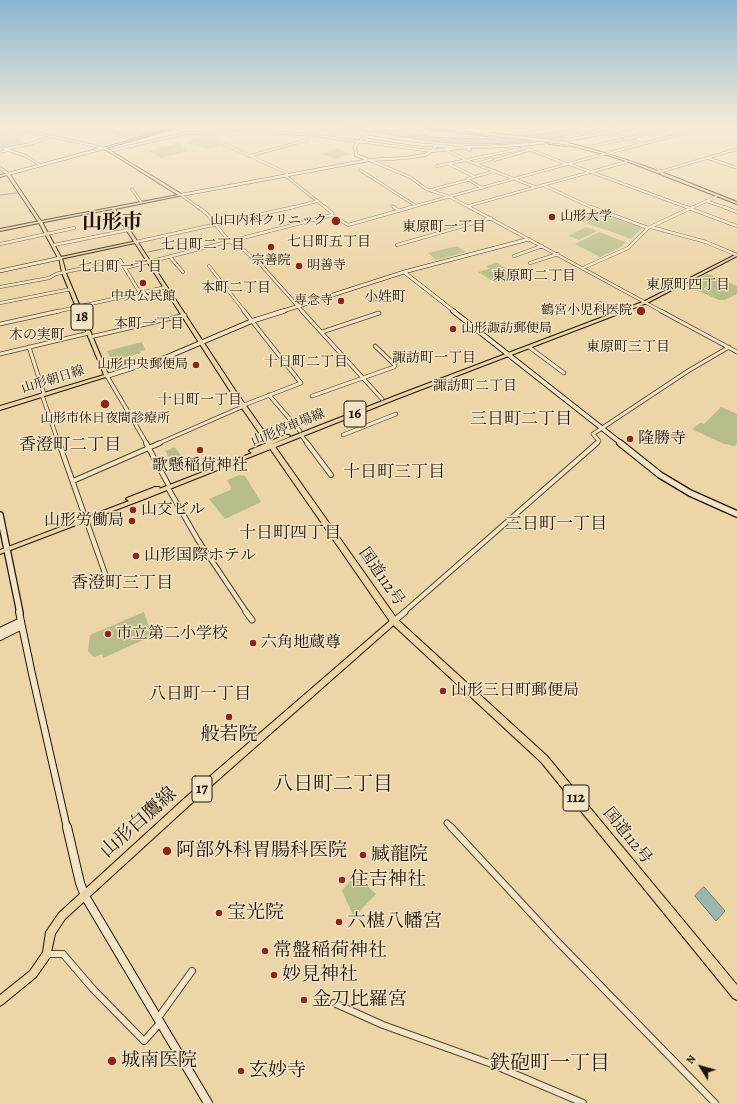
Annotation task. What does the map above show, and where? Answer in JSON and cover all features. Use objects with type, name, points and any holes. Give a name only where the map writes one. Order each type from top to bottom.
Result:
[{"type":"highway","points":[[677,178],[737,202]]},
{"type":"highway","points":[[678,178],[716,195],[737,202]]},
{"type":"highway","points":[[0,230],[40,222],[60,258],[136,242]]},
{"type":"highway","name":"国道112号","points":[[136,242],[244,406],[394,621],[544,759],[737,994]]},
{"type":"main road","points":[[11,178],[40,222],[181,195]]},
{"type":"main road","points":[[154,178],[181,195]]},
{"type":"main road","points":[[113,208],[136,242]]},
{"type":"main road","name":"山形停車場線","points":[[3,548],[168,486],[382,399],[507,353],[529,347],[644,301],[736,254]]},
{"type":"main road","name":"山形朝日線","points":[[0,408],[107,376],[64,273],[60,258]]},
{"type":"main road","name":"山形停車場線","points":[[300,433],[614,311],[644,301]]},
{"type":"main road","name":"山形白鷹線","points":[[0,1001],[33,974],[47,954],[51,932],[62,916],[185,803],[394,621]]},
{"type":"street","points":[[181,195],[272,178]]},
{"type":"street","points":[[289,178],[318,201],[332,213],[332,215],[348,225],[515,178]]},
{"type":"street","points":[[373,178],[416,206]]},
{"type":"street","points":[[412,178],[422,187],[450,197],[491,218],[737,352]]},
{"type":"street","points":[[430,190],[471,178]]},
{"type":"street","points":[[518,178],[535,187]]},
{"type":"street","points":[[468,206],[564,178]]},
{"type":"street","points":[[608,178],[737,226]]},
{"type":"street","points":[[468,180],[482,188]]},
{"type":"street","points":[[543,185],[594,209],[649,228],[706,242],[736,254]]},
{"type":"street","points":[[132,189],[141,202]]},
{"type":"street","points":[[181,195],[207,214],[229,242],[254,257],[382,399]]},
{"type":"street","points":[[583,268],[628,248],[649,228],[716,195]]},
{"type":"street","points":[[136,242],[276,212],[318,201]]},
{"type":"street","points":[[706,201],[737,212]]},
{"type":"street","points":[[392,206],[398,211]]},
{"type":"street","points":[[124,268],[332,215]]},
{"type":"street","points":[[397,245],[491,218]]},
{"type":"street","points":[[0,244],[74,228]]},
{"type":"street","points":[[54,245],[128,230]]},
{"type":"street","points":[[252,620],[198,540],[168,486],[149,447],[118,392],[107,376],[157,360],[252,321],[404,272],[528,239]]},
{"type":"street","points":[[514,256],[542,246]]},
{"type":"street","points":[[530,263],[558,254]]},
{"type":"street","points":[[170,257],[183,272]]},
{"type":"street","points":[[0,271],[60,258]]},
{"type":"street","points":[[0,287],[49,278],[120,260],[140,293]]},
{"type":"street","points":[[73,481],[244,406],[301,383],[209,266]]},
{"type":"street","points":[[404,272],[660,475],[694,495],[737,514]]},
{"type":"street","points":[[0,324],[166,287]]},
{"type":"street","points":[[0,303],[71,289]]},
{"type":"street","points":[[600,303],[614,311]]},
{"type":"street","points":[[322,332],[379,313]]},
{"type":"street","points":[[0,354],[185,315]]},
{"type":"street","points":[[312,396],[394,367],[395,365],[375,346]]},
{"type":"street","points":[[29,347],[43,394],[108,582]]},
{"type":"street","points":[[529,347],[564,372]]},
{"type":"street","points":[[394,621],[599,442],[593,434],[688,371],[729,347]]},
{"type":"street","points":[[269,396],[300,433],[331,475]]},
{"type":"street","points":[[343,435],[396,414]]},
{"type":"street","points":[[0,515],[3,548],[80,883],[85,896],[202,1096],[208,1103]]},
{"type":"street","points":[[0,624],[1,631],[21,623]]},
{"type":"street","points":[[0,637],[21,623]]},
{"type":"street","points":[[447,823],[554,938],[715,1103]]},
{"type":"street","points":[[47,954],[63,954],[93,989],[144,1041],[192,971]]},
{"type":"street","points":[[334,1003],[383,1025],[489,1063],[584,1103]]},
{"type":"green space","points":[[595,211],[642,228],[631,239],[572,218]]},
{"type":"green space","points":[[586,227],[597,231],[579,240],[568,236]]},
{"type":"green space","points":[[599,232],[626,242],[621,247],[600,257],[575,244]]},
{"type":"green space","points":[[457,246],[466,252],[436,260],[428,253]]},
{"type":"green space","points":[[497,263],[520,276],[510,280],[494,282],[478,272],[489,269],[486,266]]},
{"type":"green space","points":[[707,274],[737,286],[737,294],[725,300],[719,300],[687,286]]},
{"type":"green space","points":[[375,293],[376,295],[382,293],[388,298],[371,303],[363,296]]},
{"type":"green space","points":[[142,342],[145,350],[140,351],[141,353],[118,359],[117,357],[111,359],[107,351]]},
{"type":"green space","points":[[721,407],[737,414],[737,443],[735,446],[724,444],[692,429],[700,423],[704,424]]},
{"type":"green space","points":[[175,447],[186,463],[176,468],[165,451]]},
{"type":"green space","points":[[239,475],[245,476],[261,502],[225,519],[209,499],[230,490],[231,487],[227,480]]},
{"type":"green space","points":[[144,612],[152,636],[103,658],[102,654],[94,657],[88,651],[90,635]]},
{"type":"green space","points":[[355,875],[376,894],[354,917],[342,891]]},
{"type":"water","points":[[704,887],[725,911],[716,921],[695,896]]},
{"type":"waterway","points":[[0,195],[17,193]]},
{"type":"waterway","points":[[148,252],[167,248]]},
{"type":"place","name":"山形大学","points":[[552,217]]},
{"type":"place","name":"山口内科クリニック","points":[[336,221]]},
{"type":"place","name":"宗善院","points":[[271,247]]},
{"type":"place","name":"明善寺","points":[[299,266]]},
{"type":"place","name":"中央公民館","points":[[143,283]]},
{"type":"place","name":"専念寺","points":[[341,301]]},
{"type":"place","name":"鶴宮小児科医院","points":[[641,311]]},
{"type":"place","name":"山形諏訪郵便局","points":[[453,329]]},
{"type":"place","name":"山形中央郵便局","points":[[196,365]]},
{"type":"place","name":"山形市休日夜間診療所","points":[[105,404]]},
{"type":"place","name":"隆勝寺","points":[[630,439]]},
{"type":"place","name":"歌懸稲荷神社","points":[[200,450]]},
{"type":"place","name":"山交ビル","points":[[133,510]]},
{"type":"place","name":"山形労働局","points":[[132,521]]},
{"type":"place","name":"山形国際ホテル","points":[[136,556]]},
{"type":"place","name":"市立第二小学校","points":[[108,634]]},
{"type":"place","name":"六角地蔵尊","points":[[253,643]]},
{"type":"place","name":"山形三日町郵便局","points":[[443,691]]},
{"type":"place","name":"般若院","points":[[229,717]]},
{"type":"place","name":"阿部外科胃腸科医院","points":[[167,851]]},
{"type":"place","name":"臧龍院","points":[[363,855]]},
{"type":"place","name":"住吉神社","points":[[342,880]]},
{"type":"place","name":"宝光院","points":[[219,913]]},
{"type":"place","name":"六椹八幡宮","points":[[339,922]]},
{"type":"place","name":"常盤稲荷神社","points":[[265,951]]},
{"type":"place","name":"妙見神社","points":[[274,975]]},
{"type":"place","name":"金刀比羅宮","points":[[304,1000]]},
{"type":"place","name":"城南医院","points":[[112,1061]]},
{"type":"place","name":"玄妙寺","points":[[241,1071]]},
{"type":"district","name":"山形市","points":[[112,223]]},
{"type":"district","name":"東原町一丁目","points":[[444,228]]},
{"type":"district","name":"七日町五丁目","points":[[329,243]]},
{"type":"district","name":"七日町二丁目","points":[[203,246]]},
{"type":"district","name":"七日町一丁目","points":[[120,268]]},
{"type":"district","name":"東原町二丁目","points":[[534,277]]},
{"type":"district","name":"東原町四丁目","points":[[688,286]]},
{"type":"district","name":"本町二丁目","points":[[236,289]]},
{"type":"district","name":"小姓町","points":[[385,298]]},
{"type":"district","name":"本町一丁目","points":[[149,325]]},
{"type":"district","name":"木の実町","points":[[37,336]]},
{"type":"district","name":"東原町三丁目","points":[[628,348]]},
{"type":"district","name":"諏訪町一丁目","points":[[434,359]]},
{"type":"district","name":"十日町二丁目","points":[[306,363]]},
{"type":"district","name":"諏訪町二丁目","points":[[475,387]]},
{"type":"district","name":"十日町一丁目","points":[[200,401]]},
{"type":"district","name":"三日町二丁目","points":[[521,420]]},
{"type":"district","name":"香澄町二丁目","points":[[70,446]]},
{"type":"district","name":"十日町三丁目","points":[[394,473]]},
{"type":"district","name":"三日町一丁目","points":[[556,525]]},
{"type":"district","name":"十日町四丁目","points":[[290,534]]},
{"type":"district","name":"香澄町三丁目","points":[[122,584]]},
{"type":"district","name":"八日町一丁目","points":[[200,695]]},
{"type":"district","name":"八日町二丁目","points":[[333,785]]},
{"type":"district","name":"鉄砲町一丁目","points":[[550,1064]]}]
